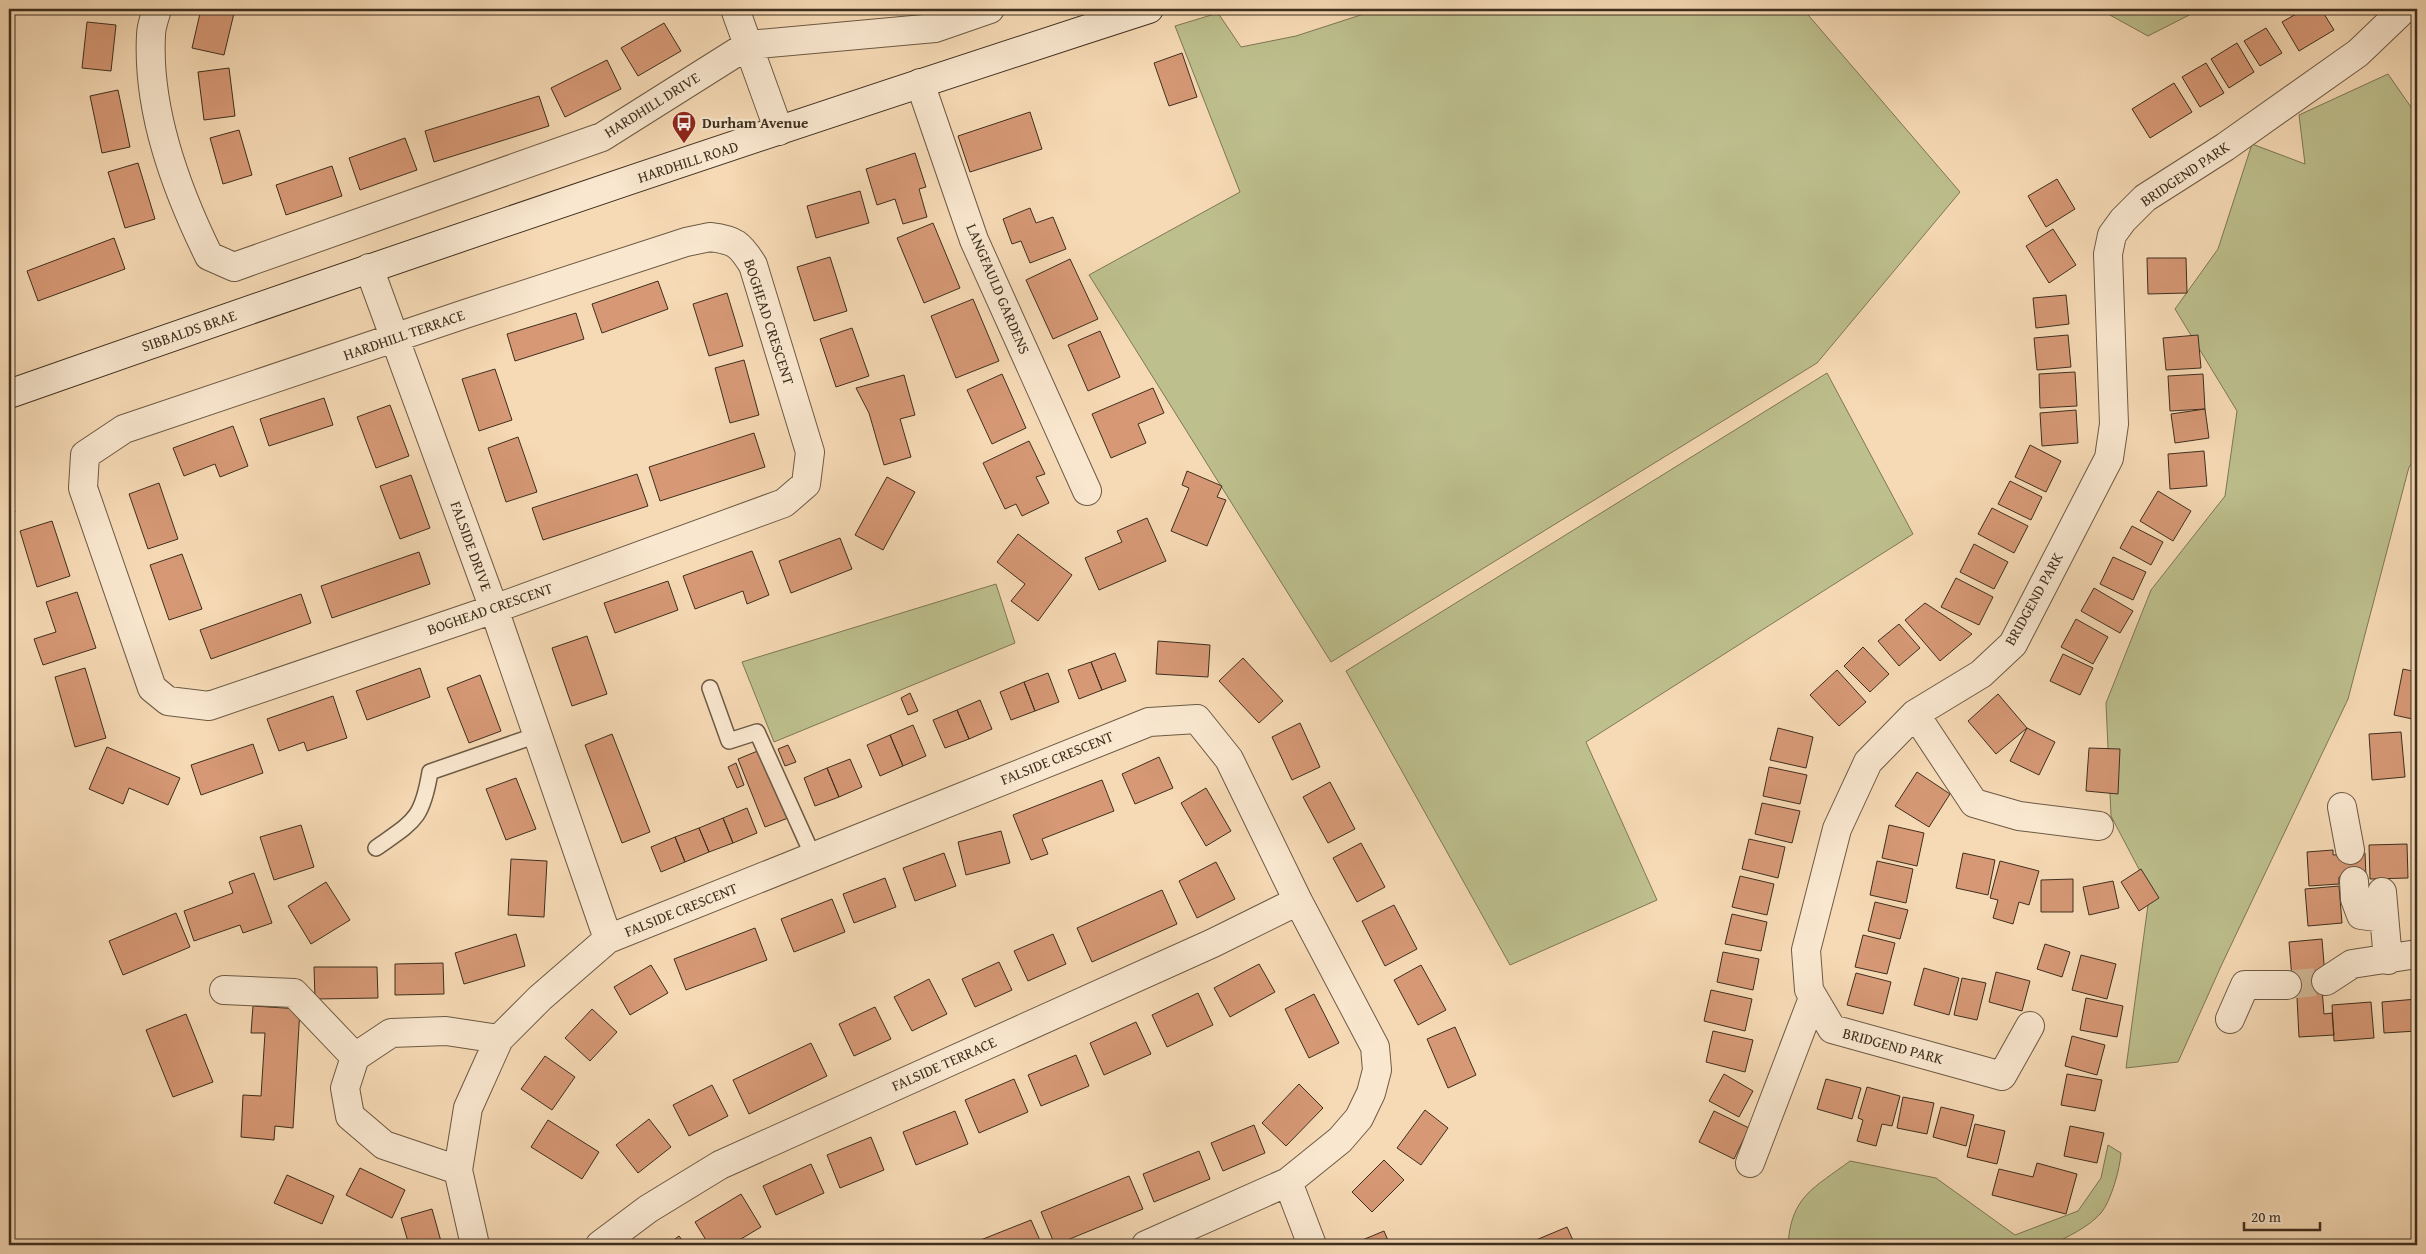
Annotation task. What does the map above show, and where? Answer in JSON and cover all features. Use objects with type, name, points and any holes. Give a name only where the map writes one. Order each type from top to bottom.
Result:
[{"type":"street","name":"HARDHILL DRIVE","points":[[157,9],[151,33],[152,85],[170,161],[196,230],[209,256],[234,266],[602,137],[748,45],[935,28],[990,9]]},
{"type":"street","points":[[735,9],[778,131]]},
{"type":"street","name":"HARDHILL ROAD","points":[[369,268],[920,83],[1149,9]]},
{"type":"street","name":"BRIDGEND PARK","points":[[2030,1026],[2002,1076],[1832,1029],[1809,990],[1806,950],[1837,829],[1868,762],[1914,714],[1981,674],[2013,644],[2109,458],[2114,424],[2108,254],[2112,235],[2123,220],[2145,198],[2225,147],[2358,53],[2404,9]]},
{"type":"street","name":"LANGFAULD GARDENS","points":[[920,83],[974,240],[1087,491]]},
{"type":"street","name":"HARDHILL TERRACE","points":[[85,455],[124,429],[396,338],[686,242],[710,237],[730,240]]},
{"type":"street","name":"BOGHEAD CRESCENT","points":[[85,455],[83,488],[152,688],[168,701],[208,706],[494,609],[784,503],[806,484],[810,452],[753,265],[743,249],[730,240]]},
{"type":"street","name":"FALSIDE DRIVE","points":[[369,268],[494,609],[608,939]]},
{"type":"street","name":"SIBBALDS BRAE","points":[[9,394],[369,268]]},
{"type":"street","points":[[1914,714],[1974,802],[2019,816],[2099,826]]},
{"type":"street","name":"FALSIDE CRESCENT","points":[[475,1245],[458,1170],[468,1108],[499,1039],[540,998],[608,939],[1149,722],[1198,719],[1229,759],[1298,901],[1375,1047],[1377,1070],[1371,1093],[1359,1118],[1340,1140],[1288,1182],[1146,1245]]},
{"type":"street","points":[[2342,807],[2350,850]]},
{"type":"street","points":[[2354,880],[2355,899],[2361,915],[2383,905],[2388,960]]},
{"type":"street","name":"FALSIDE TERRACE","points":[[600,1245],[648,1209],[720,1165],[1213,943],[1298,901]]},
{"type":"street","points":[[2326,981],[2352,964],[2388,960],[2417,954]]},
{"type":"street","points":[[2230,1019],[2245,985],[2288,985]]},
{"type":"street","points":[[224,990],[294,993],[355,1057]]},
{"type":"street","points":[[1750,1163],[1814,998]]},
{"type":"street","points":[[458,1170],[384,1145],[350,1116],[345,1088],[355,1057],[391,1034],[446,1031],[499,1039]]},
{"type":"street","points":[[1288,1182],[1312,1245]]},
{"type":"lane","points":[[710,688],[730,741],[757,732],[813,856]]},
{"type":"lane","points":[[376,848],[411,823],[421,810],[430,772],[537,735]]},
{"type":"green space","points":[[1379,9],[1803,9],[1960,192],[1817,363],[1331,662],[1089,275],[1240,192],[1175,26],[1218,13],[1241,47],[1296,36]]},
{"type":"green space","points":[[2099,9],[2201,9],[2148,36]]},
{"type":"green space","points":[[2388,74],[2413,110],[2417,109],[2417,458],[2409,467],[2348,699],[2222,964],[2178,1062],[2126,1068],[2150,890],[2111,816],[2106,703],[2151,590],[2225,496],[2237,411],[2175,309],[2218,249],[2252,144],[2305,164],[2299,115]]},
{"type":"green space","points":[[1827,373],[1913,534],[1586,742],[1657,900],[1510,965],[1346,671]]},
{"type":"green space","points":[[996,584],[1015,643],[774,742],[742,662]]},
{"type":"green space","points":[[2108,1145],[2121,1153],[2119,1167],[2105,1208],[2084,1227],[2051,1245],[1788,1245],[1790,1228],[1799,1204],[1815,1187],[1850,1161],[1936,1178],[2015,1235],[2078,1211],[2101,1178]]},
{"type":"building","points":[[201,9],[235,9],[224,55],[192,48]]},
{"type":"building","points":[[2305,9],[2321,9],[2334,30],[2299,51],[2282,22]]},
{"type":"building","points":[[87,22],[116,25],[111,71],[82,68]]},
{"type":"building","points":[[664,23],[681,51],[638,76],[621,48]]},
{"type":"building","points":[[2266,28],[2282,53],[2260,66],[2244,41]]},
{"type":"building","points":[[2237,43],[2254,72],[2229,88],[2211,59]]},
{"type":"building","points":[[1182,53],[1197,97],[1169,106],[1154,63]]},
{"type":"building","points":[[607,60],[621,89],[565,117],[551,88]]},
{"type":"building","points":[[2206,63],[2224,93],[2200,107],[2182,77]]},
{"type":"building","points":[[229,68],[235,116],[204,120],[198,72]]},
{"type":"building","points":[[2174,83],[2192,112],[2150,138],[2132,109]]},
{"type":"building","points":[[118,90],[130,147],[102,153],[90,96]]},
{"type":"building","points":[[539,96],[549,126],[434,162],[425,131]]},
{"type":"building","points":[[1030,112],[1042,149],[970,172],[958,136]]},
{"type":"building","points":[[239,130],[252,175],[223,184],[210,138]]},
{"type":"building","points":[[405,138],[417,170],[360,190],[349,158]]},
{"type":"building","points":[[915,153],[926,187],[919,189],[927,217],[903,224],[895,199],[877,205],[866,169]]},
{"type":"building","points":[[138,163],[155,219],[125,228],[108,172]]},
{"type":"building","points":[[332,166],[342,196],[286,215],[276,185]]},
{"type":"building","points":[[2057,179],[2075,209],[2046,227],[2028,196]]},
{"type":"building","points":[[860,191],[869,223],[816,238],[807,206]]},
{"type":"building","points":[[1030,208],[1036,223],[1053,217],[1066,249],[1030,263],[1021,241],[1012,244],[1003,219]]},
{"type":"building","points":[[933,223],[960,288],[924,303],[897,238]]},
{"type":"building","points":[[2053,229],[2076,265],[2049,283],[2026,246]]},
{"type":"building","points":[[114,238],[125,269],[38,301],[27,271]]},
{"type":"building","points":[[830,257],[847,311],[814,321],[797,267]]},
{"type":"building","points":[[2147,258],[2186,258],[2187,293],[2148,294]]},
{"type":"building","points":[[1070,259],[1098,319],[1053,339],[1026,280]]},
{"type":"building","points":[[658,281],[668,309],[602,333],[592,304]]},
{"type":"building","points":[[727,293],[743,346],[709,356],[693,304]]},
{"type":"building","points":[[2066,295],[2069,324],[2036,328],[2033,298]]},
{"type":"building","points":[[973,299],[999,361],[956,378],[931,316]]},
{"type":"building","points":[[576,313],[584,339],[515,361],[507,334]]},
{"type":"building","points":[[852,328],[869,376],[836,387],[820,339]]},
{"type":"building","points":[[1100,331],[1120,377],[1088,391],[1068,345]]},
{"type":"building","points":[[2068,335],[2071,367],[2037,370],[2034,338]]},
{"type":"building","points":[[2198,335],[2201,368],[2166,370],[2163,338]]},
{"type":"building","points":[[744,360],[759,415],[730,423],[715,368]]},
{"type":"building","points":[[495,369],[512,420],[479,431],[462,379]]},
{"type":"building","points":[[2075,372],[2077,406],[2040,408],[2039,374]]},
{"type":"building","points":[[1002,374],[1026,428],[992,444],[967,390]]},
{"type":"building","points":[[2203,374],[2205,409],[2170,411],[2168,376]]},
{"type":"building","points":[[904,375],[915,415],[900,419],[911,457],[884,465],[869,413],[856,388]]},
{"type":"building","points":[[1153,388],[1164,413],[1138,424],[1146,443],[1111,458],[1092,414]]},
{"type":"building","points":[[324,398],[333,425],[269,446],[260,419]]},
{"type":"building","points":[[390,405],[409,456],[376,468],[357,417]]},
{"type":"building","points":[[2205,409],[2209,438],[2175,443],[2171,414]]},
{"type":"building","points":[[2076,410],[2078,443],[2042,446],[2040,413]]},
{"type":"building","points":[[233,426],[248,466],[220,477],[215,464],[184,476],[173,448]]},
{"type":"building","points":[[754,433],[765,467],[660,501],[649,467]]},
{"type":"building","points":[[518,437],[537,492],[506,502],[488,448]]},
{"type":"building","points":[[1029,441],[1045,474],[1036,477],[1049,503],[1022,516],[1016,504],[1005,509],[983,463]]},
{"type":"building","points":[[2030,445],[2061,461],[2046,492],[2015,477]]},
{"type":"building","points":[[2204,451],[2207,486],[2170,489],[2168,454]]},
{"type":"building","points":[[1187,471],[1222,486],[1217,497],[1226,500],[1207,546],[1171,531],[1189,488],[1182,485]]},
{"type":"building","points":[[637,474],[648,506],[543,540],[532,508]]},
{"type":"building","points":[[411,475],[430,528],[400,539],[380,486]]},
{"type":"building","points":[[887,477],[915,492],[883,550],[855,535]]},
{"type":"building","points":[[2010,481],[2042,497],[2031,520],[1998,504]]},
{"type":"building","points":[[159,483],[178,539],[148,549],[129,494]]},
{"type":"building","points":[[2158,491],[2191,511],[2173,541],[2140,521]]},
{"type":"building","points":[[9,495],[15,512],[9,514]]},
{"type":"building","points":[[1992,508],[2028,526],[2014,553],[1978,534]]},
{"type":"building","points":[[1147,518],[1166,561],[1099,590],[1085,558],[1122,542],[1117,531]]},
{"type":"building","points":[[52,521],[70,576],[37,587],[20,531]]},
{"type":"building","points":[[2132,526],[2163,542],[2151,565],[2120,548]]},
{"type":"building","points":[[1018,534],[1072,575],[1038,621],[1011,601],[1025,584],[997,562]]},
{"type":"building","points":[[840,538],[852,569],[791,593],[779,561]]},
{"type":"building","points":[[1974,544],[2008,562],[1994,589],[1960,572]]},
{"type":"building","points":[[752,551],[769,595],[747,604],[743,591],[695,609],[683,576]]},
{"type":"building","points":[[419,552],[430,584],[332,618],[321,586]]},
{"type":"building","points":[[182,554],[202,609],[169,620],[150,565]]},
{"type":"building","points":[[2113,557],[2146,572],[2133,600],[2100,584]]},
{"type":"building","points":[[1956,578],[1993,597],[1979,625],[1941,607]]},
{"type":"building","points":[[668,581],[678,610],[615,633],[604,603]]},
{"type":"building","points":[[2094,588],[2133,611],[2120,633],[2081,611]]},
{"type":"building","points":[[77,592],[96,648],[43,665],[34,639],[56,632],[46,602]]},
{"type":"building","points":[[301,594],[311,623],[211,659],[200,630]]},
{"type":"building","points":[[1925,603],[1972,634],[1940,661],[1905,620]]},
{"type":"building","points":[[2076,619],[2108,637],[2093,664],[2061,647]]},
{"type":"building","points":[[1899,624],[1920,648],[1899,666],[1878,641]]},
{"type":"building","points":[[587,636],[607,694],[572,706],[552,648]]},
{"type":"building","points":[[1158,641],[1210,645],[1208,677],[1156,674]]},
{"type":"building","points":[[1863,647],[1889,674],[1870,692],[1844,666]]},
{"type":"building","points":[[1115,653],[1126,681],[1102,690],[1091,662]]},
{"type":"building","points":[[2063,654],[2093,668],[2080,695],[2050,681]]},
{"type":"building","points":[[1243,658],[1283,701],[1259,723],[1219,681]]},
{"type":"building","points":[[1091,662],[1102,690],[1079,699],[1068,670]]},
{"type":"building","points":[[85,668],[106,738],[75,747],[55,677]]},
{"type":"building","points":[[420,668],[430,697],[367,720],[356,691]]},
{"type":"building","points":[[2403,669],[2417,672],[2417,720],[2394,715]]},
{"type":"building","points":[[1837,670],[1866,702],[1839,726],[1810,695]]},
{"type":"building","points":[[1048,673],[1059,702],[1035,711],[1024,682]]},
{"type":"building","points":[[480,675],[501,731],[469,743],[447,688]]},
{"type":"building","points":[[1024,682],[1035,711],[1011,720],[1000,692]]},
{"type":"building","points":[[910,693],[918,711],[908,715],[901,698]]},
{"type":"building","points":[[1998,694],[2027,728],[1996,754],[1968,721]]},
{"type":"building","points":[[333,696],[347,738],[307,751],[304,742],[279,751],[267,719]]},
{"type":"building","points":[[980,700],[992,729],[969,739],[957,710]]},
{"type":"building","points":[[957,710],[969,739],[945,748],[933,720]]},
{"type":"building","points":[[1300,723],[1320,767],[1292,780],[1272,737]]},
{"type":"building","points":[[913,725],[926,756],[903,766],[890,735]]},
{"type":"building","points":[[1778,728],[1813,737],[1806,768],[1770,760]]},
{"type":"building","points":[[2027,728],[2055,742],[2039,775],[2010,761]]},
{"type":"building","points":[[2401,732],[2405,777],[2372,780],[2369,734]]},
{"type":"building","points":[[612,734],[650,832],[622,843],[585,745]]},
{"type":"building","points":[[890,735],[903,766],[880,776],[867,745]]},
{"type":"building","points":[[253,744],[263,773],[201,795],[191,765]]},
{"type":"building","points":[[788,745],[796,762],[785,766],[778,749]]},
{"type":"building","points":[[107,747],[180,778],[168,805],[129,788],[123,804],[89,789]]},
{"type":"building","points":[[2089,748],[2120,749],[2118,794],[2086,791]]},
{"type":"building","points":[[760,750],[788,818],[765,827],[738,759]]},
{"type":"building","points":[[1159,757],[1173,788],[1135,804],[1122,774]]},
{"type":"building","points":[[850,759],[862,787],[839,797],[827,768]]},
{"type":"building","points":[[736,763],[744,785],[737,788],[728,767]]},
{"type":"building","points":[[1769,767],[1807,775],[1800,804],[1763,796]]},
{"type":"building","points":[[827,768],[839,797],[815,806],[804,778]]},
{"type":"building","points":[[1917,772],[1950,794],[1929,827],[1895,806]]},
{"type":"building","points":[[516,778],[536,829],[506,840],[486,789]]},
{"type":"building","points":[[1102,780],[1114,811],[1042,839],[1048,854],[1031,860],[1013,815]]},
{"type":"building","points":[[1330,782],[1355,829],[1328,843],[1303,797]]},
{"type":"building","points":[[1206,788],[1231,831],[1206,846],[1181,803]]},
{"type":"building","points":[[1762,803],[1800,811],[1792,843],[1755,834]]},
{"type":"building","points":[[747,808],[757,833],[733,843],[723,818]]},
{"type":"building","points":[[723,818],[733,843],[709,852],[699,828]]},
{"type":"building","points":[[301,825],[314,867],[274,880],[260,837]]},
{"type":"building","points":[[1889,825],[1924,833],[1917,866],[1882,858]]},
{"type":"building","points":[[699,828],[709,852],[685,862],[675,837]]},
{"type":"building","points":[[1001,831],[1010,863],[966,875],[958,842]]},
{"type":"building","points":[[675,837],[685,862],[661,872],[651,847]]},
{"type":"building","points":[[1749,839],[1785,847],[1778,878],[1742,869]]},
{"type":"building","points":[[1361,843],[1385,887],[1357,902],[1333,858]]},
{"type":"building","points":[[2407,844],[2408,878],[2370,879],[2369,845]]},
{"type":"building","points":[[2333,850],[2333,855],[2365,853],[2366,876],[2339,877],[2339,884],[2309,886],[2307,852]]},
{"type":"building","points":[[944,853],[956,886],[915,901],[903,868]]},
{"type":"building","points":[[1963,853],[1995,860],[1988,895],[1956,888]]},
{"type":"building","points":[[511,859],[547,861],[544,917],[508,915]]},
{"type":"building","points":[[1877,861],[1913,869],[1906,903],[1870,895]]},
{"type":"building","points":[[2000,861],[2039,871],[2029,905],[2019,902],[2013,924],[1993,918],[1998,900],[1990,898]]},
{"type":"building","points":[[1216,862],[1235,899],[1197,918],[1179,881]]},
{"type":"building","points":[[2141,869],[2159,898],[2139,911],[2121,882]]},
{"type":"building","points":[[254,873],[272,923],[243,933],[240,925],[194,941],[184,911],[233,893],[229,882]]},
{"type":"building","points":[[1740,876],[1774,884],[1767,915],[1732,907]]},
{"type":"building","points":[[885,878],[896,907],[854,923],[843,894]]},
{"type":"building","points":[[2073,879],[2073,912],[2041,912],[2041,880]]},
{"type":"building","points":[[2113,881],[2119,908],[2089,915],[2083,887]]},
{"type":"building","points":[[326,882],[350,920],[311,944],[288,906]]},
{"type":"building","points":[[2339,886],[2342,923],[2308,926],[2305,889]]},
{"type":"building","points":[[1162,890],[1177,924],[1092,962],[1077,928]]},
{"type":"building","points":[[832,899],[845,932],[794,952],[781,919]]},
{"type":"building","points":[[1875,902],[1908,910],[1900,939],[1868,931]]},
{"type":"building","points":[[1394,905],[1417,949],[1385,966],[1362,921]]},
{"type":"building","points":[[176,913],[190,947],[123,975],[109,941]]},
{"type":"building","points":[[1732,914],[1767,922],[1761,951],[1725,944]]},
{"type":"building","points":[[755,928],[767,960],[686,990],[674,959]]},
{"type":"building","points":[[516,934],[525,966],[464,984],[455,953]]},
{"type":"building","points":[[1053,934],[1066,964],[1028,981],[1014,951]]},
{"type":"building","points":[[1863,935],[1895,943],[1887,974],[1855,967]]},
{"type":"building","points":[[2322,939],[2325,976],[2292,979],[2289,942]]},
{"type":"building","points":[[2045,944],[2070,952],[2062,977],[2037,969]]},
{"type":"building","points":[[1723,952],[1759,959],[1753,990],[1717,982]]},
{"type":"building","points":[[2081,955],[2116,964],[2107,999],[2072,990]]},
{"type":"building","points":[[999,962],[1012,990],[975,1007],[962,979]]},
{"type":"building","points":[[443,963],[444,994],[395,995],[395,964]]},
{"type":"building","points":[[1259,964],[1275,992],[1230,1017],[1214,988]]},
{"type":"building","points":[[651,965],[668,993],[630,1015],[614,987]]},
{"type":"building","points":[[1421,965],[1446,1010],[1418,1025],[1394,980]]},
{"type":"building","points":[[314,967],[377,967],[378,998],[315,999]]},
{"type":"building","points":[[1924,968],[1959,978],[1949,1015],[1914,1005]]},
{"type":"building","points":[[1996,972],[2030,981],[2022,1011],[1989,1002]]},
{"type":"building","points":[[1856,973],[1891,982],[1883,1014],[1847,1005]]},
{"type":"building","points":[[2321,976],[2324,1014],[2332,1013],[2334,1035],[2299,1037],[2296,978]]},
{"type":"building","points":[[1962,978],[1986,983],[1977,1020],[1954,1015]]},
{"type":"building","points":[[929,979],[947,1014],[912,1031],[894,997]]},
{"type":"building","points":[[1711,990],[1752,999],[1745,1031],[1704,1021]]},
{"type":"building","points":[[1198,993],[1213,1025],[1167,1047],[1152,1015]]},
{"type":"building","points":[[1314,994],[1339,1043],[1309,1058],[1285,1009]]},
{"type":"building","points":[[2086,998],[2123,1006],[2117,1037],[2080,1030]]},
{"type":"building","points":[[2417,999],[2417,1031],[2384,1033],[2382,1002]]},
{"type":"building","points":[[2371,1002],[2374,1038],[2334,1041],[2332,1005]]},
{"type":"building","points":[[253,1006],[300,1009],[293,1128],[275,1126],[274,1140],[241,1137],[243,1095],[261,1096],[265,1033],[251,1033]]},
{"type":"building","points":[[875,1007],[891,1039],[854,1056],[839,1024]]},
{"type":"building","points":[[592,1009],[617,1032],[590,1061],[565,1038]]},
{"type":"building","points":[[186,1014],[213,1082],[173,1097],[146,1030]]},
{"type":"building","points":[[1136,1022],[1151,1054],[1104,1075],[1090,1043]]},
{"type":"building","points":[[1455,1027],[1476,1075],[1448,1088],[1427,1039]]},
{"type":"building","points":[[1713,1031],[1753,1040],[1745,1072],[1706,1062]]},
{"type":"building","points":[[2072,1036],[2105,1045],[2097,1075],[2065,1066]]},
{"type":"building","points":[[811,1043],[827,1076],[749,1114],[733,1080]]},
{"type":"building","points":[[1076,1055],[1089,1086],[1041,1106],[1028,1075]]},
{"type":"building","points":[[545,1056],[575,1077],[552,1110],[521,1089]]},
{"type":"building","points":[[1724,1074],[1753,1091],[1739,1117],[1709,1101]]},
{"type":"building","points":[[2067,1074],[2102,1080],[2095,1111],[2061,1105]]},
{"type":"building","points":[[1014,1079],[1028,1112],[979,1133],[965,1100]]},
{"type":"building","points":[[1826,1079],[1861,1088],[1852,1119],[1817,1109]]},
{"type":"building","points":[[1299,1084],[1323,1108],[1286,1146],[1262,1123]]},
{"type":"building","points":[[712,1085],[728,1116],[689,1136],[673,1105]]},
{"type":"building","points":[[1867,1087],[1900,1096],[1892,1126],[1882,1124],[1876,1146],[1857,1141],[1863,1120],[1858,1118]]},
{"type":"building","points":[[1903,1097],[1934,1103],[1927,1134],[1897,1128]]},
{"type":"building","points":[[1941,1107],[1974,1115],[1966,1146],[1933,1137]]},
{"type":"building","points":[[1425,1110],[1448,1128],[1421,1165],[1397,1148]]},
{"type":"building","points":[[955,1111],[968,1144],[916,1165],[903,1132]]},
{"type":"building","points":[[1714,1111],[1749,1128],[1734,1159],[1699,1142]]},
{"type":"building","points":[[649,1119],[671,1147],[638,1173],[616,1145]]},
{"type":"building","points":[[548,1120],[599,1152],[582,1179],[531,1147]]},
{"type":"building","points":[[1975,1124],[2005,1131],[1997,1164],[1967,1157]]},
{"type":"building","points":[[1254,1125],[1265,1153],[1223,1171],[1211,1143]]},
{"type":"building","points":[[2070,1126],[2104,1133],[2097,1163],[2064,1156]]},
{"type":"building","points":[[871,1137],[884,1170],[840,1188],[827,1155]]},
{"type":"building","points":[[1199,1151],[1210,1179],[1154,1202],[1143,1174]]},
{"type":"building","points":[[1384,1160],[1404,1180],[1372,1212],[1352,1192]]},
{"type":"building","points":[[2037,1163],[2077,1174],[2066,1214],[1992,1195],[1999,1169],[2033,1177]]},
{"type":"building","points":[[811,1164],[824,1193],[776,1215],[763,1186]]},
{"type":"building","points":[[360,1168],[405,1190],[392,1218],[346,1195]]},
{"type":"building","points":[[287,1175],[334,1196],[322,1224],[274,1203]]},
{"type":"building","points":[[1129,1176],[1143,1209],[1055,1245],[1041,1212]]},
{"type":"building","points":[[741,1194],[761,1227],[731,1245],[709,1245],[695,1222]]},
{"type":"building","points":[[432,1209],[442,1245],[409,1245],[401,1218]]},
{"type":"building","points":[[1031,1220],[1042,1245],[968,1245]]},
{"type":"building","points":[[1567,1227],[1575,1245],[1524,1245]]},
{"type":"building","points":[[1384,1231],[1390,1245],[1361,1245],[1360,1241]]},
{"type":"building","points":[[679,1236],[686,1245],[667,1245]]},
{"type":"tunnel","points":[[2287,985],[2326,981]]},
{"type":"place","name":"Durham Avenue","points":[[684,144]]}]
